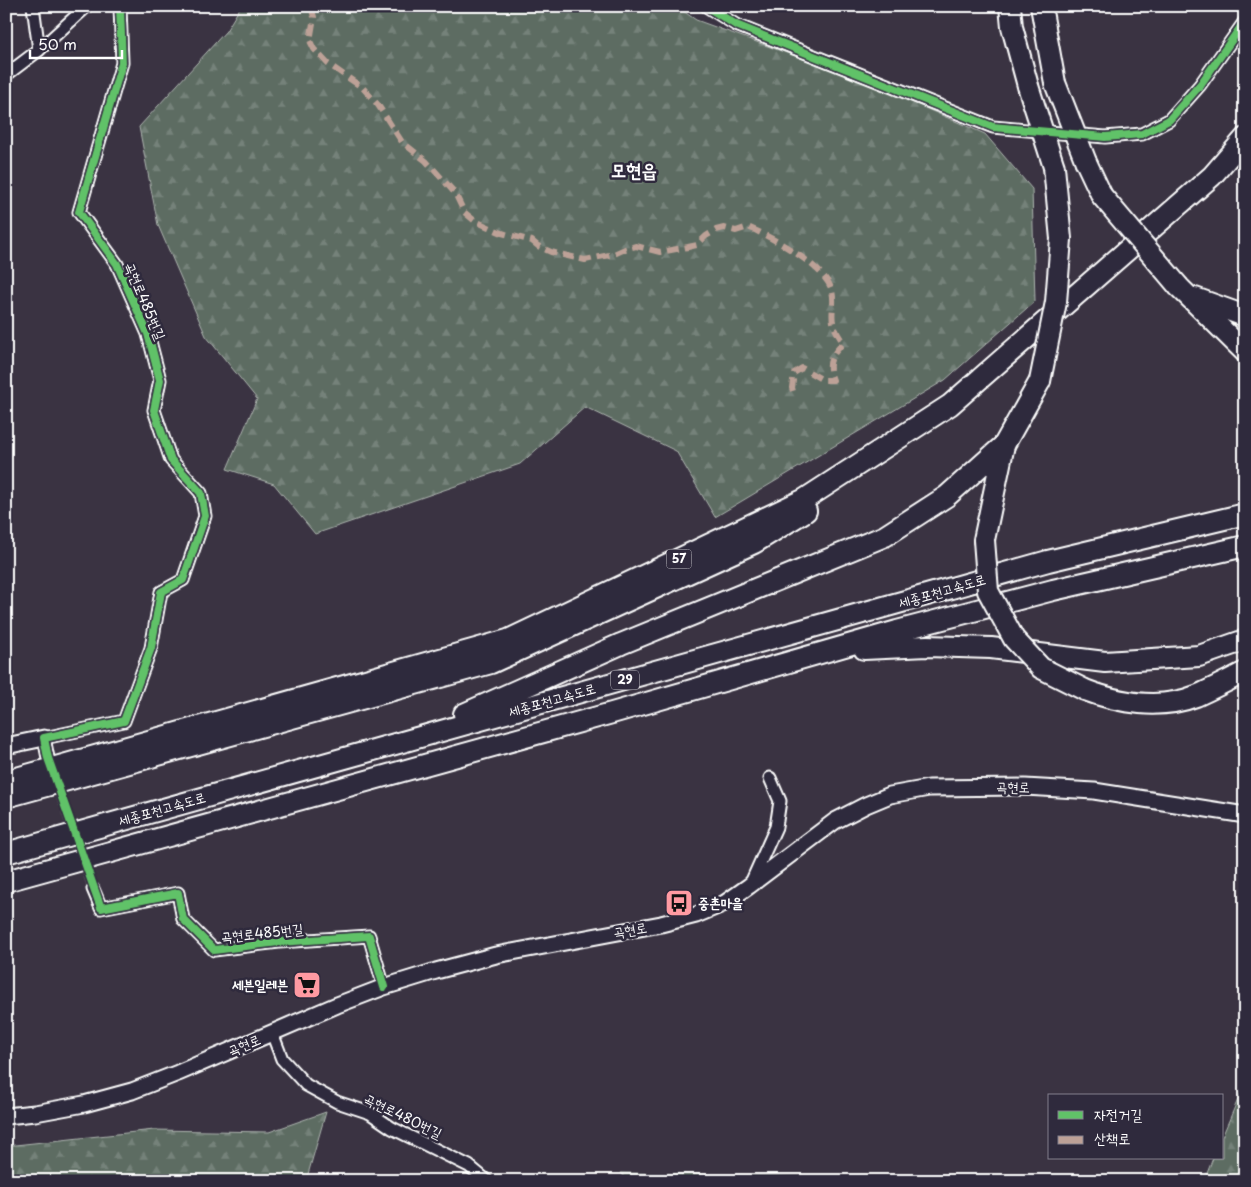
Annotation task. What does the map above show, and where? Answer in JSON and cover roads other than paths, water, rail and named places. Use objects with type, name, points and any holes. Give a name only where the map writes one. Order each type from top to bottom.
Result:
[{"type":"highway","points":[[1010,6],[1012,27],[1028,86],[1054,167],[1061,239],[1056,302],[1040,381],[1004,445],[984,540],[988,591],[1014,639],[1041,668],[1085,690],[1104,697],[1125,702],[1170,702],[1194,696],[1245,672]]},
{"type":"highway","points":[[1041,6],[1055,83],[1086,162],[1102,196],[1182,291],[1245,352]]},
{"type":"highway","name":"57","points":[[6,782],[508,640],[805,499],[950,405],[1212,176],[1245,138]]},
{"type":"highway","name":"57","points":[[6,798],[491,663],[754,543],[962,412],[1219,184],[1245,154]]},
{"type":"highway","points":[[1182,291],[1245,316]]},
{"type":"highway","points":[[403,742],[621,644],[885,536],[947,496],[1004,445]]},
{"type":"highway","name":"세종포천고속도로","points":[[6,853],[1048,561],[1245,514]]},
{"type":"highway","name":"세종포천고속도로","points":[[6,881],[612,713],[887,634],[1053,590],[1245,546]]},
{"type":"highway","points":[[768,668],[867,649],[926,646],[991,648],[1105,662],[1199,656],[1245,640]]},
{"type":"main road","points":[[6,746],[44,738]]},
{"type":"main road","name":"곡현로","points":[[6,1116],[84,1104],[132,1091],[336,1005],[384,987],[436,971],[496,956],[661,924],[696,915],[725,903],[835,821],[890,795],[929,788],[1024,787],[1094,791],[1245,815]]},
{"type":"street","points":[[33,6],[39,50]]},
{"type":"street","points":[[6,75],[39,50],[87,6]]},
{"type":"street","name":"곡현로485번길","points":[[44,738],[124,721],[151,648],[161,592],[183,580],[205,516],[201,493],[171,460],[154,410],[160,380],[148,334],[118,264],[80,212],[122,63],[120,6]]},
{"type":"street","points":[[706,6],[736,25],[993,127],[1104,137],[1142,134],[1169,120],[1200,85],[1245,21]]},
{"type":"street","points":[[44,738],[48,758]]},
{"type":"street","points":[[749,886],[776,827],[780,801],[770,778]]},
{"type":"street","name":"곡현로485번길","points":[[93,889],[101,908],[178,893],[183,919],[214,950],[279,942],[369,936],[384,987]]},
{"type":"street","name":"곡현로480번길","points":[[272,1033],[282,1059],[306,1085],[337,1102],[370,1113],[392,1128],[469,1166],[487,1181]]},
{"type":"tunnel","points":[[55,779],[93,889]]},
{"type":"place","name":"중촌마을","points":[[679,903]]},
{"type":"place","name":"세븐일레븐","points":[[307,985]]},
{"type":"district","name":"모현읍","points":[[634,170]]}]
